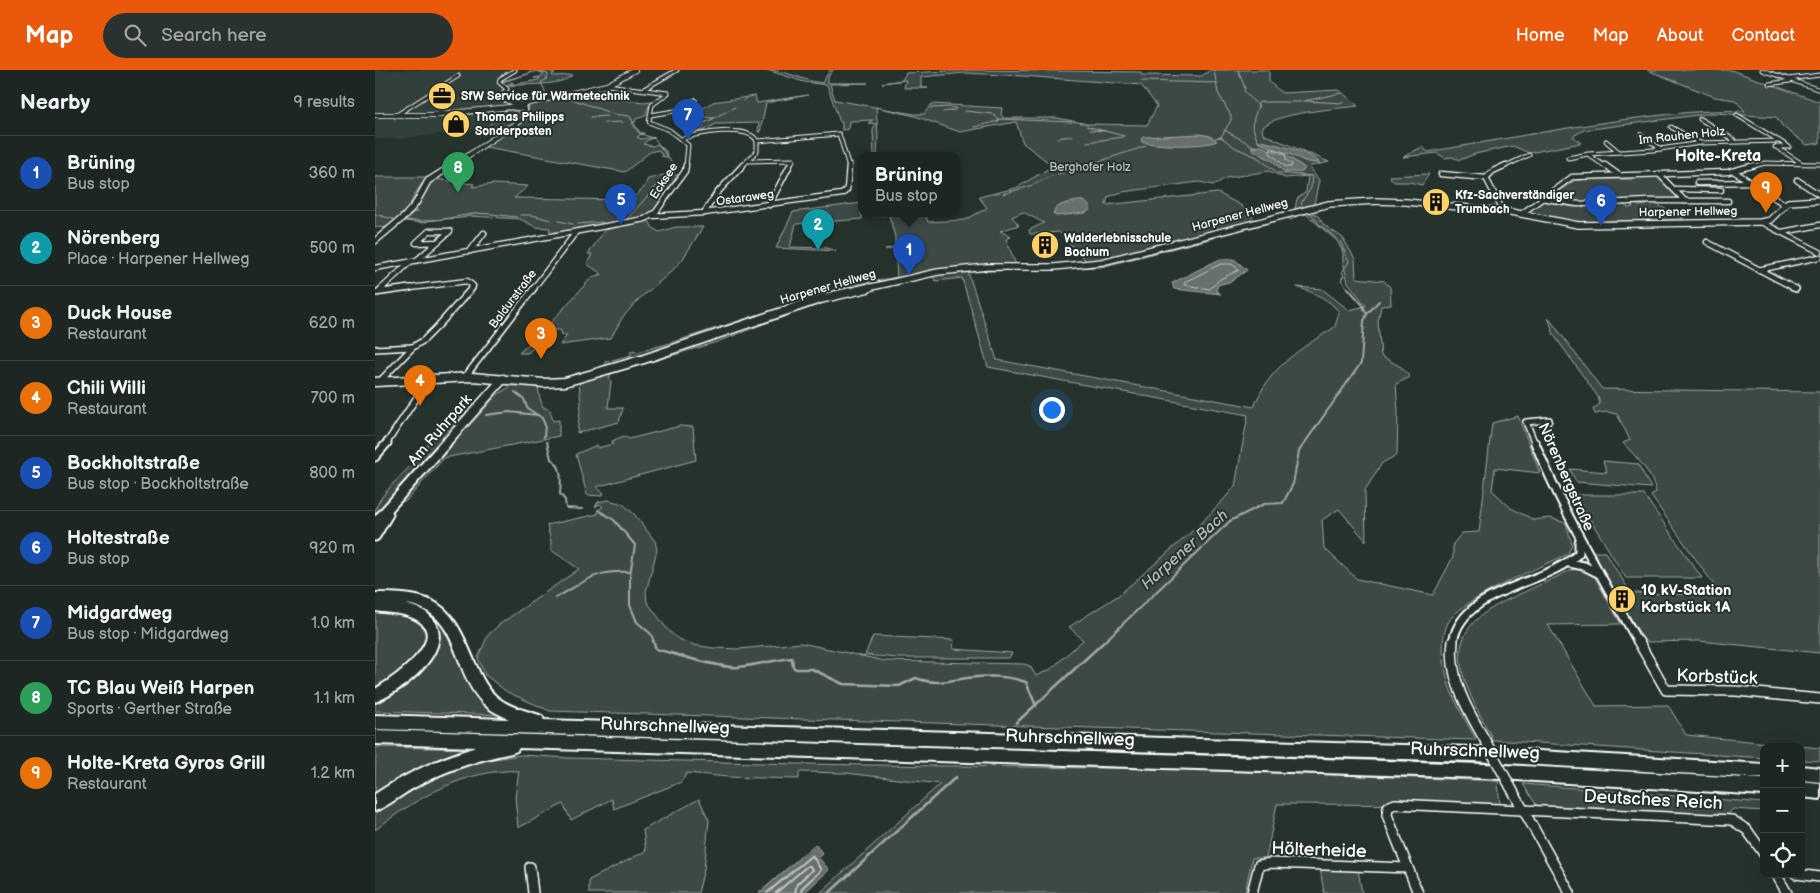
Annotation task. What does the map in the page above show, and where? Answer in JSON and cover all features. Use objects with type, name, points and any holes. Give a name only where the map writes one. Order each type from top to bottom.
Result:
[{"type":"highway","points":[[375,598],[419,601],[442,613],[452,627],[479,690],[501,708],[528,720],[578,727]]},
{"type":"highway","points":[[375,606],[417,612],[425,616],[432,625],[433,633],[429,650],[416,668],[406,677],[375,696]]},
{"type":"highway","name":"Ruhrschnellweg","points":[[375,722],[1473,754],[1760,770]]},
{"type":"highway","name":"Ruhrschnellweg","points":[[375,737],[1474,770],[1760,786]]},
{"type":"highway","points":[[375,803],[416,777],[480,753],[519,745],[568,743]]},
{"type":"highway","points":[[1805,773],[1820,775]]},
{"type":"highway","points":[[1805,789],[1820,791]]},
{"type":"street","points":[[513,106],[498,98],[507,89],[500,84],[500,79],[515,70]]},
{"type":"street","points":[[375,115],[451,114],[523,106],[607,85],[635,70]]},
{"type":"street","points":[[644,89],[677,70]]},
{"type":"street","points":[[1762,70],[1787,79],[1793,79],[1820,90]]},
{"type":"street","points":[[1769,84],[1820,75]]},
{"type":"street","points":[[395,116],[458,76]]},
{"type":"street","points":[[607,85],[666,92],[669,94],[652,105],[650,123],[669,130],[682,139],[709,131],[751,135],[757,141],[757,151],[717,193],[704,213]]},
{"type":"street","points":[[650,115],[679,110],[695,100]]},
{"type":"street","points":[[375,240],[405,216],[416,203],[428,181],[475,152],[524,118],[526,112],[523,106]]},
{"type":"street","points":[[1737,115],[1789,147],[1775,147]]},
{"type":"street","points":[[1700,119],[1735,141]]},
{"type":"street","points":[[1671,127],[1701,143]]},
{"type":"street","name":"Ostaraweg","points":[[651,216],[704,213],[769,205],[842,194],[847,190],[849,170],[839,134],[757,141]]},
{"type":"street","points":[[1641,134],[1661,149]]},
{"type":"street","name":"Ecksee","points":[[375,268],[645,219],[651,216],[687,167],[689,148],[682,139]]},
{"type":"street","points":[[1606,140],[1619,152]]},
{"type":"street","points":[[1767,141],[1802,163]]},
{"type":"street","name":"Im Rauhen Holz","points":[[1568,158],[1588,154],[1661,149],[1701,143],[1779,141]]},
{"type":"street","points":[[1588,154],[1619,175]]},
{"type":"street","points":[[1486,178],[1493,171],[1529,155]]},
{"type":"street","points":[[747,161],[793,160],[769,205]]},
{"type":"street","points":[[1521,214],[1572,177],[1735,172],[1761,164],[1820,164]]},
{"type":"street","points":[[1735,172],[1784,204]]},
{"type":"street","points":[[1441,174],[1486,178]]},
{"type":"street","points":[[1659,174],[1685,201]]},
{"type":"street","points":[[1687,176],[1706,190]]},
{"type":"street","points":[[1486,178],[1503,211]]},
{"type":"street","points":[[1797,180],[1820,195]]},
{"type":"street","points":[[1697,183],[1751,182]]},
{"type":"street","points":[[1674,189],[1721,190]]},
{"type":"street","points":[[1541,198],[1559,203],[1584,205],[1728,201]]},
{"type":"street","points":[[1761,222],[1771,219],[1784,204],[1790,201],[1820,200]]},
{"type":"street","name":"Harpener Hellweg","points":[[377,382],[465,377],[551,383],[571,381],[644,359],[820,299],[926,274],[987,267],[1053,267],[1102,262],[1329,204],[1401,202],[1503,211],[1578,225],[1761,222]]},
{"type":"street","points":[[1761,222],[1820,252]]},
{"type":"street","points":[[1781,232],[1820,225]]},
{"type":"street","points":[[416,261],[450,231],[429,231],[415,242],[437,242]]},
{"type":"street","name":"Baldurstraße","points":[[465,377],[576,232]]},
{"type":"street","points":[[469,251],[483,236],[483,233]]},
{"type":"street","points":[[1707,242],[1796,289]]},
{"type":"street","points":[[1758,270],[1820,257]]},
{"type":"street","points":[[376,292],[410,262]]},
{"type":"street","points":[[376,292],[450,282],[467,281],[473,286],[424,340],[413,347],[377,382]]},
{"type":"street","points":[[375,349],[413,347]]},
{"type":"street","points":[[375,457],[429,379]]},
{"type":"street","name":"Am Ruhrpark","points":[[375,522],[503,379]]},
{"type":"street","name":"Nörenbergstraße","points":[[1549,420],[1526,422],[1555,492],[1579,540],[1579,553],[1569,563]]},
{"type":"street","name":"Am Ruhrpark","points":[[376,535],[397,499]]},
{"type":"street","name":"Korbstück","points":[[1579,540],[1666,690],[1736,691],[1820,699]]},
{"type":"street","points":[[1570,893],[1486,742],[1458,686],[1452,661],[1453,638],[1464,618],[1480,604],[1569,563],[1584,566],[1599,574]]},
{"type":"street","name":"Deutsches Reich","points":[[1408,868],[1387,816],[1388,807],[1395,804],[1732,820],[1743,824],[1760,847]]},
{"type":"street","name":"Hölterheide","points":[[1252,893],[1259,865],[1271,863],[1408,868]]},
{"type":"street","points":[[530,867],[533,893]]},
{"type":"street","points":[[1408,868],[1417,893]]},
{"type":"street","points":[[1805,875],[1820,877]]},
{"type":"street","points":[[1778,878],[1787,893]]},
{"type":"shaded area","points":[[375,70],[512,70],[497,78],[495,82],[503,89],[496,96],[498,100],[512,104],[503,108],[486,129],[404,138],[375,139]]},
{"type":"green space","points":[[531,70],[551,70],[551,72],[555,73],[553,76],[572,75],[567,79],[552,83],[510,86],[506,85],[512,82],[510,85],[539,80],[540,78],[534,78],[544,74],[537,71],[528,74]]},
{"type":"green space","points":[[767,70],[774,70],[822,83],[830,70],[833,70],[828,77],[828,83],[868,83],[830,84],[835,100],[876,107],[877,152],[874,152],[873,130],[876,124],[868,123],[873,120],[849,121],[848,129],[842,130],[842,122],[840,122],[827,85],[804,82]]},
{"type":"green space","name":"Berghofer Holz","points":[[971,70],[1141,72],[1141,75],[1202,76],[1210,70],[1269,70],[1269,82],[1282,93],[1339,90],[1358,106],[1293,115],[1280,118],[1262,128],[1263,134],[1329,162],[1311,166],[1310,169],[1319,180],[1314,204],[1295,209],[1297,199],[1306,192],[1308,176],[1285,178],[1269,171],[1226,178],[1214,185],[1199,182],[1122,192],[1108,197],[1106,205],[1218,193],[1242,206],[1256,221],[1129,254],[1087,262],[1059,232],[1030,234],[1029,230],[1044,223],[1023,212],[1012,217],[1019,225],[1000,231],[1011,237],[1006,239],[1016,265],[931,270],[849,289],[605,368],[605,362],[631,355],[631,351],[638,352],[670,343],[831,291],[897,277],[895,249],[885,249],[895,248],[895,237],[890,217],[926,217],[928,222],[965,220],[987,208],[979,197],[1016,188],[1053,166],[1023,143],[1016,122],[960,132],[915,116],[881,108],[924,114],[932,104],[1002,108],[1001,114],[1003,118],[1057,118],[1088,124],[1147,125],[1157,106],[1141,85],[965,73],[921,77],[921,88],[904,88],[906,80],[882,83],[902,80],[906,73]]},
{"type":"green space","points":[[1647,70],[1731,70],[1820,102],[1820,143],[1807,145],[1783,127],[1776,117],[1713,113],[1584,130],[1573,136],[1581,143],[1529,153],[1513,146],[1475,154],[1460,160],[1452,157],[1445,158],[1437,153],[1403,157],[1422,147],[1428,152],[1621,120],[1668,114],[1745,111],[1735,100],[1715,97]]},
{"type":"green space","points":[[609,87],[580,96],[645,102],[657,100],[649,106],[645,116],[636,119],[632,123],[639,133],[644,133],[637,137],[641,139],[655,137],[643,144],[653,146],[657,144],[666,151],[667,157],[661,156],[662,154],[658,150],[650,152],[625,172],[486,147],[434,179],[474,184],[472,187],[493,184],[528,186],[514,198],[631,200],[643,189],[648,179],[664,175],[678,175],[654,210],[642,218],[549,235],[550,228],[536,227],[520,219],[470,216],[429,220],[424,223],[404,221],[411,213],[417,212],[413,210],[429,182],[522,121],[528,114],[529,105]]},
{"type":"green space","points":[[808,95],[766,103],[760,132],[758,132],[759,123],[716,124],[703,131],[691,133],[702,130],[704,126],[699,125],[714,118],[690,116],[713,102],[755,96],[757,103]]},
{"type":"green space","points":[[510,110],[518,112],[521,116],[517,120],[501,127],[486,129],[501,112],[433,117]]},
{"type":"green space","points":[[1429,174],[1422,185],[1409,182],[1394,182],[1389,176]]},
{"type":"green space","points":[[1658,176],[1680,199],[1572,203],[1548,198],[1575,180],[1582,180],[1580,179],[1635,179],[1634,177]]},
{"type":"green space","points":[[375,177],[431,177],[420,187],[407,210],[426,182],[414,201],[399,221],[387,227],[375,227]]},
{"type":"green space","points":[[1543,201],[1573,207],[1622,204],[1629,208],[1633,207],[1628,203],[1634,203],[1639,206],[1647,205],[1644,202],[1652,202],[1684,219],[1576,222],[1528,212]]},
{"type":"green space","points":[[858,203],[858,217],[862,217],[862,219],[796,224],[790,247],[826,248],[836,251],[776,248],[793,212]]},
{"type":"green space","points":[[1310,211],[1318,216],[1324,225],[1343,238],[1355,259],[1356,278],[1384,281],[1390,287],[1391,305],[1381,306],[1378,322],[1381,356],[1401,367],[1410,377],[1396,384],[1398,411],[1397,455],[1382,463],[1365,490],[1366,541],[1339,509],[1322,520],[1324,548],[1357,579],[1433,595],[1453,557],[1453,544],[1462,533],[1479,532],[1492,423],[1518,416],[1540,473],[1495,468],[1492,490],[1511,508],[1534,520],[1550,518],[1566,523],[1572,544],[1568,554],[1473,600],[1451,618],[1447,625],[1443,651],[1449,685],[1476,740],[550,711],[507,692],[485,675],[478,658],[488,635],[500,624],[579,569],[551,550],[547,525],[598,514],[598,510],[603,507],[600,504],[595,507],[598,502],[608,500],[623,504],[634,514],[655,541],[657,550],[646,592],[647,602],[668,630],[678,639],[694,645],[739,649],[801,643],[885,661],[1024,664],[1030,666],[1036,676],[1051,669],[1083,640],[1069,627],[1119,595],[1197,527],[1235,486],[1248,415],[988,367],[962,278],[936,281],[932,276],[836,299],[787,315],[717,342],[611,374],[609,378],[611,381],[608,408],[623,408],[619,422],[577,433],[581,404],[579,381],[822,301],[925,276],[985,269],[1094,265],[1118,261],[1214,236],[1214,238],[1101,267],[968,272],[997,360],[1254,407],[1268,381],[1287,360],[1335,327],[1339,312],[1335,307],[1320,296],[1297,287],[1322,289],[1349,310],[1366,306],[1348,282],[1343,262],[1343,252],[1337,241],[1306,214],[1299,215],[1291,220],[1286,217]]},
{"type":"green space","points":[[649,221],[653,228],[659,232],[676,227],[703,227],[682,260],[639,299],[622,318],[611,338],[560,345],[567,335],[562,335],[561,330],[551,330],[528,353],[519,353],[544,330],[592,277],[602,274],[587,264],[592,254],[588,254],[605,230]]},
{"type":"green space","points":[[1548,317],[1602,389],[1820,392],[1820,653],[1699,641],[1645,642],[1591,552],[1605,552],[1631,593],[1705,595],[1714,585],[1651,496],[1656,492],[1654,485],[1643,465],[1623,443],[1630,440],[1617,414],[1606,412],[1595,414],[1593,409],[1600,404],[1598,397],[1554,335]]},
{"type":"green space","points":[[511,386],[538,386],[543,407],[550,410],[553,421],[559,420],[559,436],[444,458],[406,501],[401,501],[497,395]]},
{"type":"green space","points":[[466,411],[375,514],[377,505],[383,496],[420,456],[432,435],[441,433]]},
{"type":"green space","points":[[680,426],[693,427],[696,460],[596,487],[604,493],[602,496],[587,495],[576,454],[597,445],[597,448],[613,444],[612,441],[624,436],[629,439]]},
{"type":"green space","points":[[1603,461],[1638,464],[1651,488],[1576,482],[1570,469],[1607,472]]},
{"type":"green space","points":[[1575,495],[1644,495],[1702,578],[1626,578]]},
{"type":"green space","points":[[1579,569],[1594,576],[1621,624],[1548,625],[1596,706],[1668,705],[1686,735],[1768,743],[1760,743],[1760,758],[1493,740],[1474,704],[1461,665],[1461,650],[1469,627],[1487,611],[1499,604],[1571,570]]},
{"type":"green space","points":[[375,602],[412,605],[424,609],[435,616],[451,636],[464,674],[476,696],[486,705],[504,715],[375,711],[375,699],[437,640],[436,629],[432,620],[425,614],[406,607]]},
{"type":"green space","points":[[375,610],[410,615],[426,627],[428,642],[414,663],[375,691]]},
{"type":"green space","points":[[873,636],[954,640],[953,649],[1012,653],[1009,658],[898,658],[865,655]]},
{"type":"green space","points":[[376,747],[481,749],[375,798]]},
{"type":"green space","points":[[1805,747],[1820,748],[1820,761],[1805,760]]},
{"type":"green space","points":[[521,755],[798,764],[1173,769],[1498,781],[1500,805],[1277,804],[1266,858],[1252,858],[1245,893],[820,893],[940,784],[846,773],[799,772],[799,779],[728,777],[687,773],[681,782],[614,809],[612,799],[571,820],[563,804],[518,828],[515,797],[519,771],[499,771],[461,780],[442,788],[407,807],[375,830],[375,810],[410,787],[468,763]]},
{"type":"green space","points":[[1523,784],[1760,803],[1760,811],[1733,809],[1727,815],[1537,806]]},
{"type":"green space","points":[[699,799],[709,820],[704,869],[698,893],[589,893],[589,880],[646,851],[643,830]]},
{"type":"green space","points":[[1320,868],[1358,870],[1362,893],[1324,893]]},
{"type":"water","points":[[1200,134],[1210,136],[1217,141],[1191,145],[1169,145],[1142,142],[1141,139],[1143,137]]},
{"type":"water","points":[[1257,140],[1300,152],[1320,163],[1307,162],[1259,143]]},
{"type":"water","points":[[1260,146],[1286,155],[1305,168],[1302,172],[1284,172],[1273,161],[1254,151],[1251,147]]},
{"type":"water","points":[[1084,201],[1091,207],[1090,210],[1085,213],[1056,216],[1053,214],[1060,206]]},
{"type":"water","points":[[1220,259],[1234,259],[1247,270],[1232,281],[1218,285],[1216,291],[1221,294],[1174,289],[1172,283]]},
{"type":"water","points":[[815,844],[823,854],[819,858],[829,870],[804,893],[759,893]]},
{"type":"waterway","points":[[536,70],[548,74],[546,80],[541,82],[547,96]]},
{"type":"waterway","name":"Harpener Bach","points":[[1214,70],[1216,83]]},
{"type":"waterway","points":[[1238,70],[1245,88],[1244,91],[1258,106]]},
{"type":"waterway","points":[[1141,81],[1216,83]]},
{"type":"waterway","name":"Harpener Bach","points":[[1216,83],[1218,93],[1231,116],[1231,120],[1225,130]]},
{"type":"waterway","points":[[1258,106],[1259,102],[1299,102],[1342,93]]},
{"type":"waterway","points":[[569,98],[613,114],[629,116],[632,119]]},
{"type":"waterway","points":[[743,101],[746,98]]},
{"type":"waterway","points":[[1305,101],[1343,103]]},
{"type":"waterway","points":[[1257,140],[1252,125],[1258,106]]},
{"type":"waterway","points":[[697,127],[735,107]]},
{"type":"waterway","points":[[931,108],[951,107],[956,109]]},
{"type":"waterway","points":[[943,112],[955,110]]},
{"type":"waterway","points":[[965,111],[993,114],[998,119]]},
{"type":"waterway","points":[[591,117],[607,116]]},
{"type":"waterway","points":[[631,119],[641,134],[655,139],[671,162]]},
{"type":"waterway","points":[[974,127],[999,121],[998,119]]},
{"type":"waterway","points":[[998,119],[1072,122]]},
{"type":"waterway","points":[[603,123],[623,122]]},
{"type":"waterway","points":[[1086,126],[1105,131]]},
{"type":"waterway","points":[[1090,130],[1105,131]]},
{"type":"waterway","name":"Harpener Bach","points":[[1221,137],[1225,130]]},
{"type":"waterway","points":[[1225,130],[1257,148]]},
{"type":"waterway","points":[[1105,131],[1124,136]]},
{"type":"waterway","points":[[1057,138],[1072,136]]},
{"type":"waterway","points":[[1087,142],[1123,137]]},
{"type":"waterway","name":"Harpener Bach","points":[[1215,138],[1221,137]]},
{"type":"waterway","name":"Harpener Bach","points":[[1221,137],[1236,148],[1257,157],[1278,173],[1312,176],[1311,188],[1301,203],[1303,208]]},
{"type":"waterway","points":[[1070,171],[1146,146]]},
{"type":"waterway","points":[[627,219],[670,171],[672,165]]},
{"type":"waterway","points":[[1058,174],[1065,172]]},
{"type":"waterway","points":[[1003,194],[1030,186],[1054,175]]},
{"type":"waterway","name":"Harpener Bach","points":[[1309,211],[1320,225],[1340,241],[1349,262],[1342,272],[1344,275],[1341,280],[1349,289]]},
{"type":"waterway","points":[[375,214],[396,220]]},
{"type":"waterway","points":[[406,220],[431,221],[478,214],[517,217]]},
{"type":"waterway","points":[[520,215],[532,215],[551,220]]},
{"type":"waterway","points":[[559,221],[573,224]]},
{"type":"waterway","points":[[578,224],[603,222]]},
{"type":"waterway","name":"Harpener Bach","points":[[1348,288],[1362,304],[1367,314]]},
{"type":"waterway","points":[[1367,314],[1379,301]]},
{"type":"waterway","name":"Harpener Bach","points":[[1104,642],[1230,521],[1264,504],[1283,503],[1293,484],[1299,451],[1361,363],[1364,321],[1367,314]]},
{"type":"waterway","points":[[515,392],[524,399],[527,408],[537,415]]},
{"type":"waterway","points":[[486,415],[509,412],[537,415]]},
{"type":"waterway","points":[[537,415],[542,418],[545,425],[544,437]]},
{"type":"waterway","points":[[547,442],[551,459],[558,465],[561,479],[560,494],[565,500],[566,508],[582,509]]},
{"type":"waterway","points":[[598,510],[614,520],[635,545],[630,575],[630,605],[637,622],[651,634],[654,642]]},
{"type":"waterway","points":[[555,598],[598,575],[630,572]]},
{"type":"waterway","points":[[653,641],[656,649],[710,664],[731,667],[792,658],[793,667],[796,669],[812,669],[843,684],[899,686],[916,678],[935,682],[982,677],[1011,678],[1026,682],[1036,705]]},
{"type":"waterway","name":"Harpener Bach","points":[[1036,705],[1105,641]]},
{"type":"waterway","name":"Harpener Bach","points":[[1016,723],[1036,705]]},
{"type":"waterway","name":"Harpener Bach","points":[[829,893],[956,777]]},
{"type":"place","name":"SfW Service für Wärmetechnik","points":[[442,96]]},
{"type":"place","name":"Thomas Philipps Sonderposten","points":[[456,124]]},
{"type":"place","name":"Midgardweg","points":[[688,140]]},
{"type":"place","name":"TC Blau Weiß Harpen","points":[[458,193]]},
{"type":"place","name":"Kfz-Sachverständiger Trumbach","points":[[1436,202]]},
{"type":"place","name":"Holte-Kreta Gyros Grill","points":[[1766,213]]},
{"type":"place","name":"Bockholtstraße","points":[[621,225]]},
{"type":"place","name":"Holtestraße","points":[[1601,226]]},
{"type":"place","name":"Walderlebnisschule Bochum","points":[[1045,245]]},
{"type":"place","name":"Nörenberg","points":[[818,250]]},
{"type":"place","name":"Brüning","points":[[909,275]]},
{"type":"place","name":"Duck House","points":[[541,359]]},
{"type":"place","name":"Chili Willi","points":[[420,406]]},
{"type":"place","name":"10 kV-Station Korbstück 1A","points":[[1622,599]]},
{"type":"district","name":"Holte-Kreta","points":[[1718,156]]}]
